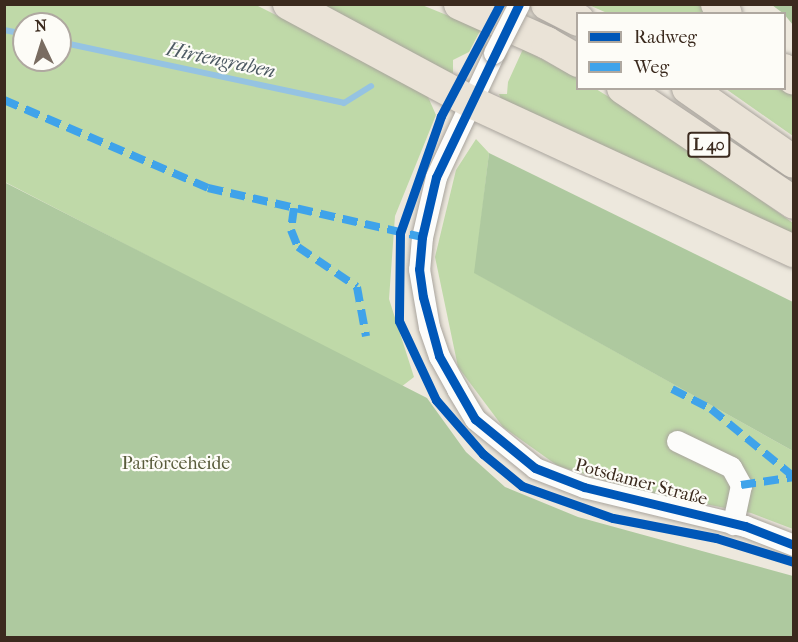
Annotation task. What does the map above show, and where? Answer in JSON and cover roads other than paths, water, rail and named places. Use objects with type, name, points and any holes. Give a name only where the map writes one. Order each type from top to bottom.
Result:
[{"type":"highway","points":[[290,4],[471,102],[794,251]]},
{"type":"highway","points":[[460,4],[547,43],[576,60]]},
{"type":"highway","points":[[547,4],[576,19]]},
{"type":"highway","name":"L 40","points":[[626,90],[794,203]]},
{"type":"highway","name":"L 40","points":[[691,90],[794,162]]},
{"type":"street","name":"Potsdamer Straße","points":[[519,4],[436,177],[419,269],[439,356],[469,409],[504,445],[535,468],[584,488],[733,524],[794,545]]},
{"type":"street","points":[[677,441],[731,467],[741,485],[733,524]]},
{"type":"waterway","name":"Hirtengraben","points":[[4,30],[12,32]]},
{"type":"waterway","name":"Hirtengraben","points":[[72,45],[344,103],[371,86]]},
{"type":"park label","name":"Parforceheide","points":[[176,464]]}]
